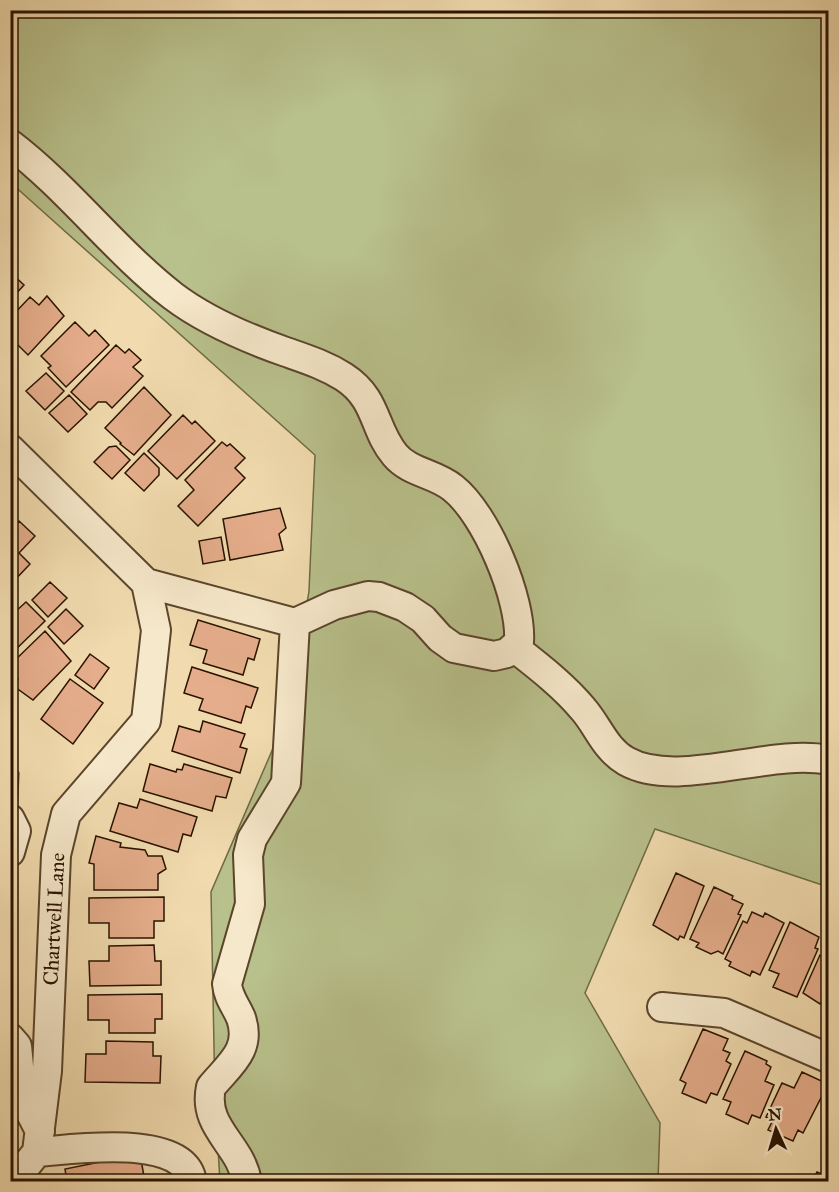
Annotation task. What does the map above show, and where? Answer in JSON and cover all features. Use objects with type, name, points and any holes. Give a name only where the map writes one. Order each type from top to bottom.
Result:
[{"type":"street","points":[[10,144],[172,295],[208,320],[284,352],[322,364],[357,386],[378,419],[389,447],[397,458],[404,464],[436,477],[452,487],[472,505],[513,589],[520,623],[519,642],[507,654],[494,656],[454,648],[440,638],[423,619],[405,607],[379,597],[368,596],[334,605],[296,623],[146,583],[10,449]]},
{"type":"street","name":"Chartwell Lane","points":[[30,1163],[47,1071],[56,855],[66,814],[146,721],[156,630],[146,583]]},
{"type":"street","points":[[247,1182],[238,1155],[213,1122],[209,1095],[211,1087],[242,1050],[243,1029],[228,993],[228,975],[250,904],[248,855],[252,839],[286,783],[296,623]]},
{"type":"street","points":[[515,648],[583,708],[611,751],[639,767],[685,770],[757,762],[828,760]]},
{"type":"street","points":[[10,819],[16,831],[10,852]]},
{"type":"street","points":[[662,1007],[724,1013],[828,1058]]},
{"type":"street","points":[[10,1038],[17,1046],[30,1163],[125,1145],[180,1161],[191,1173],[192,1182]]},
{"type":"green space","points":[[11,11],[828,11],[828,887],[655,829],[585,993],[660,1123],[658,1181],[220,1181],[215,1099],[211,892],[290,709],[309,591],[315,455],[11,183]]},
{"type":"green space","points":[[11,761],[19,773],[16,831],[11,841]]},
{"type":"building","points":[[10,272],[24,285],[13,297],[17,301],[10,308]]},
{"type":"building","points":[[47,296],[64,316],[28,355],[17,344],[10,352],[10,318],[30,297],[39,305]]},
{"type":"building","points":[[75,322],[89,336],[95,330],[109,345],[66,387],[48,368],[51,366],[41,356]]},
{"type":"building","points":[[116,345],[125,353],[129,349],[141,360],[133,367],[143,376],[112,408],[106,402],[98,402],[90,410],[71,392]]},
{"type":"building","points":[[46,373],[64,391],[45,410],[26,391]]},
{"type":"building","points":[[144,387],[171,415],[134,455],[105,428]]},
{"type":"building","points":[[69,395],[87,414],[68,432],[49,413]]},
{"type":"building","points":[[183,415],[192,424],[195,421],[215,441],[177,479],[148,451]]},
{"type":"building","points":[[222,442],[227,446],[230,444],[245,458],[235,468],[245,478],[198,526],[178,506],[194,490],[185,480]]},
{"type":"building","points":[[116,446],[130,460],[112,479],[94,462],[109,447]]},
{"type":"building","points":[[144,453],[159,468],[159,475],[144,491],[125,473]]},
{"type":"building","points":[[280,508],[286,528],[279,534],[283,550],[230,560],[223,519]]},
{"type":"building","points":[[19,521],[35,536],[19,553],[30,564],[10,585],[10,530]]},
{"type":"building","points":[[221,537],[225,560],[203,564],[199,541]]},
{"type":"building","points":[[50,582],[67,598],[48,617],[32,600]]},
{"type":"building","points":[[26,602],[45,621],[10,655],[10,605],[16,611]]},
{"type":"building","points":[[66,609],[83,626],[64,644],[48,627]]},
{"type":"building","points":[[198,620],[260,639],[254,660],[248,658],[243,675],[203,663],[207,650],[190,645]]},
{"type":"building","points":[[45,631],[71,661],[33,700],[15,687],[18,679],[10,672],[10,665]]},
{"type":"building","points":[[90,654],[109,668],[94,689],[75,675]]},
{"type":"building","points":[[192,667],[258,688],[251,708],[246,706],[241,723],[199,710],[203,699],[184,693]]},
{"type":"building","points":[[70,679],[103,703],[73,744],[41,719]]},
{"type":"building","points":[[203,721],[245,734],[240,747],[247,749],[240,773],[172,751],[179,726],[200,732]]},
{"type":"building","points":[[150,764],[176,772],[177,769],[182,770],[184,764],[232,778],[226,798],[216,796],[212,811],[143,791]]},
{"type":"building","points":[[140,799],[197,817],[191,836],[183,834],[178,852],[110,831],[119,803],[137,808]]},
{"type":"building","points":[[96,836],[121,843],[120,847],[145,850],[148,856],[162,856],[166,869],[158,874],[158,890],[94,890],[94,864],[89,863]]},
{"type":"building","points":[[676,873],[704,886],[684,938],[680,936],[678,940],[653,925]]},
{"type":"building","points":[[714,887],[733,896],[732,899],[743,904],[738,914],[741,915],[723,954],[718,951],[711,954],[696,947],[699,943],[690,939]]},
{"type":"building","points":[[164,897],[164,921],[154,921],[154,938],[109,938],[109,923],[89,923],[89,898]]},
{"type":"building","points":[[752,912],[763,917],[765,913],[784,923],[760,975],[752,971],[750,976],[729,966],[731,962],[725,959],[743,921],[747,923]]},
{"type":"building","points":[[790,922],[819,937],[815,948],[818,949],[797,997],[773,987],[779,974],[769,970]]},
{"type":"building","points":[[154,945],[155,961],[161,961],[161,985],[90,986],[89,961],[109,961],[109,946]]},
{"type":"building","points":[[828,946],[828,1004],[822,1001],[820,1004],[803,993],[820,955],[823,957]]},
{"type":"building","points":[[162,994],[162,1019],[155,1019],[155,1033],[109,1033],[109,1020],[88,1020],[88,995]]},
{"type":"building","points":[[703,1029],[728,1039],[723,1050],[730,1053],[726,1061],[731,1064],[717,1095],[711,1093],[706,1103],[682,1093],[686,1083],[680,1080]]},
{"type":"building","points":[[106,1041],[153,1042],[153,1056],[161,1056],[160,1083],[85,1082],[86,1054],[106,1054]]},
{"type":"building","points":[[745,1051],[767,1061],[766,1064],[771,1067],[765,1081],[774,1085],[760,1118],[752,1115],[748,1124],[726,1114],[731,1102],[723,1099]]},
{"type":"building","points":[[802,1072],[828,1084],[803,1133],[798,1130],[793,1141],[768,1130],[773,1120],[766,1117],[782,1083],[794,1088]]},
{"type":"building","points":[[140,1154],[145,1182],[67,1182],[65,1169]]},
{"type":"building","points":[[817,1172],[826,1176],[828,1173],[828,1182],[812,1182]]}]
